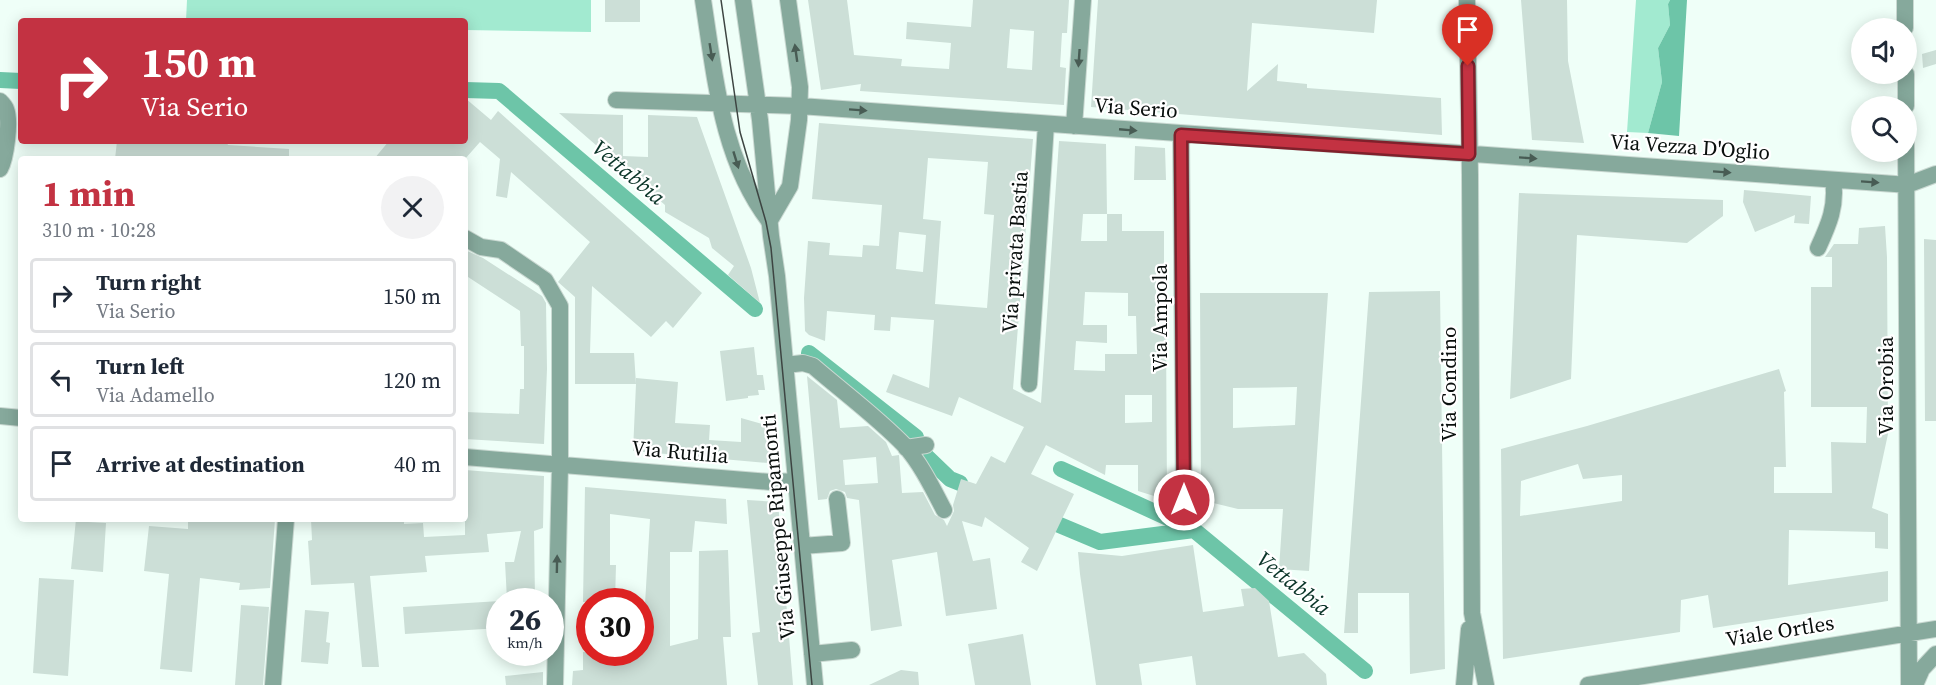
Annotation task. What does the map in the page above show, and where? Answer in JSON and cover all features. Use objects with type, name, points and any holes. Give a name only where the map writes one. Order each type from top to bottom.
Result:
[{"type":"street","name":"Via Giuseppe Ripamonti","points":[[704,0],[720,104],[739,170],[754,202],[769,222]]},
{"type":"street","name":"Via Giuseppe Ripamonti","points":[[743,0],[758,105],[786,365],[815,685]]},
{"type":"street","points":[[769,222],[790,186],[800,106],[800,87],[788,0]]},
{"type":"street","points":[[1074,126],[1083,0]]},
{"type":"street","name":"Via Condino","points":[[1467,0],[1473,613],[1486,685]]},
{"type":"street","points":[[1905,0],[1905,18]]},
{"type":"street","points":[[616,100],[800,106]]},
{"type":"street","points":[[0,169],[4,162],[8,119],[3,106]]},
{"type":"street","name":"Via Serio","points":[[800,106],[1469,154]]},
{"type":"street","name":"Via privata Bastia","points":[[1029,384],[1046,124]]},
{"type":"street","name":"Via Ampola","points":[[1181,135],[1184,500]]},
{"type":"street","name":"Via Vezza D'Oglio","points":[[1469,154],[1908,184]]},
{"type":"street","name":"Via Orobia","points":[[1907,162],[1909,685]]},
{"type":"street","points":[[1908,184],[1936,174]]},
{"type":"street","points":[[1818,248],[1833,213],[1835,192],[1833,180]]},
{"type":"street","points":[[468,240],[482,247],[501,250],[537,274],[545,280],[560,306],[560,465],[555,685]]},
{"type":"street","points":[[786,365],[803,363],[813,366],[906,448],[931,485],[944,510]]},
{"type":"street","points":[[0,416],[18,418]]},
{"type":"street","points":[[906,448],[926,445]]},
{"type":"street","name":"Via Rutilia","points":[[468,457],[770,482],[796,481]]},
{"type":"street","points":[[802,546],[842,543],[837,499]]},
{"type":"street","points":[[273,685],[286,522]]},
{"type":"street","name":"Via Condino","points":[[1464,685],[1468,636],[1473,613]]},
{"type":"street","name":"Viale Ortles","points":[[1588,685],[1624,681],[1936,628]]},
{"type":"street","points":[[812,654],[852,650]]},
{"type":"street","points":[[1915,685],[1922,669],[1936,654]]},
{"type":"shaded area","points":[[187,0],[591,0],[591,32],[468,30],[468,18],[186,18]]},
{"type":"shaded area","points":[[1636,0],[1670,0],[1668,4],[1670,25],[1658,48],[1662,82],[1648,133],[1627,132]]},
{"type":"shaded area","points":[[1670,0],[1687,0],[1679,136],[1648,133],[1662,82],[1658,48],[1670,25],[1668,4]]},
{"type":"building","points":[[605,0],[640,0],[640,22],[605,22]]},
{"type":"building","points":[[808,0],[847,0],[854,55],[902,59],[901,66],[949,69],[951,43],[906,39],[907,22],[971,27],[973,0],[1069,0],[1067,33],[1062,33],[1060,67],[1066,68],[1064,105],[860,91],[861,84],[821,90]],"holes":[[[1010,29],[1034,31],[1032,70],[1007,68]]]},
{"type":"building","points":[[1098,0],[1377,0],[1374,33],[1252,23],[1247,91],[1278,64],[1277,81],[1307,84],[1307,88],[1441,98],[1442,135],[1091,107]]},
{"type":"building","points":[[1521,0],[1567,0],[1568,61],[1584,143],[1532,140]]},
{"type":"building","points":[[1936,50],[1936,64],[1923,68],[1922,54]]},
{"type":"building","points":[[468,101],[491,120],[498,111],[702,293],[673,328],[666,321],[651,337],[592,286],[590,353],[634,353],[636,384],[575,384],[575,297],[558,282],[590,242],[511,172],[507,198],[496,196],[500,159],[480,142],[468,156],[376,156],[386,144],[468,144]]},
{"type":"building","points":[[559,113],[623,115],[623,156],[648,157],[648,115],[697,117],[751,268],[760,303],[728,275],[734,266],[712,248],[709,238],[665,212],[665,205]]},
{"type":"building","points":[[819,123],[1033,139],[1013,389],[1041,403],[1059,141],[1106,144],[1107,214],[1122,214],[1122,231],[1164,231],[1164,270],[1156,271],[1156,326],[1166,326],[1167,500],[1138,491],[1138,465],[1106,465],[1105,475],[1046,445],[1031,474],[1074,494],[1037,571],[1021,562],[1029,548],[985,517],[982,527],[962,521],[973,561],[990,558],[997,609],[946,616],[937,552],[892,560],[902,626],[871,631],[859,500],[847,498],[845,492],[836,489],[830,491],[827,499],[818,500],[807,376],[837,400],[840,428],[868,426],[886,442],[892,456],[899,455],[902,493],[923,492],[935,515],[944,520],[947,526],[954,511],[953,505],[961,479],[976,484],[991,456],[1005,463],[1024,427],[959,397],[952,416],[886,392],[893,374],[929,388],[934,320],[891,317],[890,331],[874,330],[875,315],[827,311],[825,341],[805,331],[804,298],[808,241],[830,243],[829,255],[862,257],[863,245],[879,246],[882,205],[812,199]],"holes":[[[928,158],[988,162],[984,214],[994,215],[987,308],[935,304],[941,221],[923,219]],[[1083,214],[1107,214],[1107,241],[1081,241]],[[899,232],[926,235],[923,272],[896,269]],[[1085,292],[1128,293],[1128,316],[1136,316],[1137,354],[1105,354],[1105,371],[1074,370],[1076,341],[1107,343],[1107,325],[1083,325]],[[1125,395],[1152,395],[1152,422],[1125,423]],[[876,457],[878,483],[845,485],[843,460]]]},
{"type":"building","points":[[117,144],[228,144],[289,149],[289,156],[115,156]]},
{"type":"building","points":[[1135,146],[1165,148],[1166,180],[1134,180]]},
{"type":"building","points":[[1744,190],[1811,196],[1809,224],[1794,223],[1795,215],[1755,232],[1743,202]]},
{"type":"building","points":[[1519,193],[1723,200],[1723,216],[1687,243],[1577,235],[1571,379],[1510,399]]},
{"type":"building","points":[[1885,226],[1888,434],[1872,508],[1888,514],[1888,549],[1875,548],[1875,532],[1789,530],[1788,585],[1888,571],[1888,601],[1713,628],[1708,595],[1681,600],[1680,632],[1503,659],[1501,449],[1779,369],[1786,391],[1784,392],[1786,467],[1774,467],[1774,493],[1832,493],[1831,442],[1866,443],[1867,407],[1811,407],[1811,287],[1832,287],[1832,257],[1825,257],[1834,244],[1858,244],[1859,228]],"holes":[[[1578,464],[1583,479],[1622,475],[1622,501],[1520,516],[1521,481]]]},
{"type":"building","points":[[1924,239],[1936,240],[1936,421],[1925,421]]},
{"type":"building","points":[[468,251],[483,258],[542,296],[546,303],[547,369],[544,444],[468,439],[468,412],[519,414],[520,389],[524,389],[524,346],[521,346],[520,311],[468,277]]},
{"type":"building","points":[[1440,291],[1445,669],[1410,674],[1409,593],[1358,593],[1358,633],[1344,633],[1369,292]]},
{"type":"building","points":[[1200,293],[1328,293],[1309,571],[1279,569],[1283,509],[1238,509],[1201,500]],"holes":[[[1297,387],[1295,425],[1233,428],[1233,388]]]},
{"type":"building","points":[[754,347],[757,375],[763,375],[765,390],[758,390],[759,395],[726,401],[720,351]]},
{"type":"building","points":[[636,378],[678,382],[675,423],[710,425],[709,440],[741,442],[741,418],[769,426],[772,459],[768,463],[633,451]]},
{"type":"building","points":[[468,470],[544,476],[543,528],[534,531],[535,588],[506,588],[505,562],[514,562],[521,531],[487,534],[489,552],[425,556],[427,572],[370,576],[379,667],[362,667],[354,583],[311,585],[308,541],[312,540],[311,522],[423,523],[424,537],[465,535],[465,522],[468,522]]},
{"type":"building","points":[[585,487],[726,499],[727,524],[695,521],[692,552],[670,552],[670,646],[698,639],[699,551],[728,550],[731,637],[723,637],[727,685],[572,685],[573,671],[583,670],[583,666],[654,666],[654,588],[646,588],[650,519],[610,514],[610,565],[616,565],[615,588],[583,588]]},
{"type":"building","points":[[747,500],[778,502],[793,685],[758,685],[752,633],[760,632]]},
{"type":"building","points":[[76,522],[106,523],[103,572],[71,569]]},
{"type":"building","points":[[188,522],[275,522],[270,588],[239,590],[240,583],[200,578],[192,672],[160,669],[169,574],[144,571],[149,526],[188,529]]},
{"type":"building","points":[[1193,545],[1203,612],[1244,606],[1241,589],[1255,588],[1269,601],[1278,657],[1304,653],[1326,674],[1327,685],[1196,685],[1192,656],[1139,664],[1142,685],[1096,685],[1078,552],[1122,556]]},
{"type":"building","points":[[39,578],[74,580],[68,676],[33,673]]},
{"type":"building","points":[[486,602],[486,629],[405,634],[403,607]]},
{"type":"building","points":[[241,605],[269,607],[263,685],[235,685]]},
{"type":"building","points":[[305,610],[329,612],[326,642],[330,643],[328,664],[301,662]]},
{"type":"building","points":[[1023,634],[1031,685],[975,685],[968,644]]},
{"type":"building","points":[[901,670],[918,672],[919,685],[869,685]]},
{"type":"building","points":[[543,672],[543,685],[506,685],[505,676]]},
{"type":"waterway","name":"Vettabbia","points":[[0,80],[18,81]]},
{"type":"waterway","name":"Vettabbia","points":[[468,90],[499,91],[755,309]]},
{"type":"waterway","name":"Vettabbia","points":[[809,353],[916,437]]},
{"type":"waterway","name":"Vettabbia","points":[[925,455],[950,479],[960,483]]},
{"type":"waterway","name":"Vettabbia","points":[[1061,469],[1194,530]]},
{"type":"waterway","name":"Vettabbia","points":[[1038,516],[1100,542],[1194,530],[1365,671]]},
{"type":"tram line","points":[[721,0],[740,132],[766,222],[771,248],[812,685]]},
{"type":"route","points":[[1184,500],[1181,135],[1469,154],[1468,66]]}]
